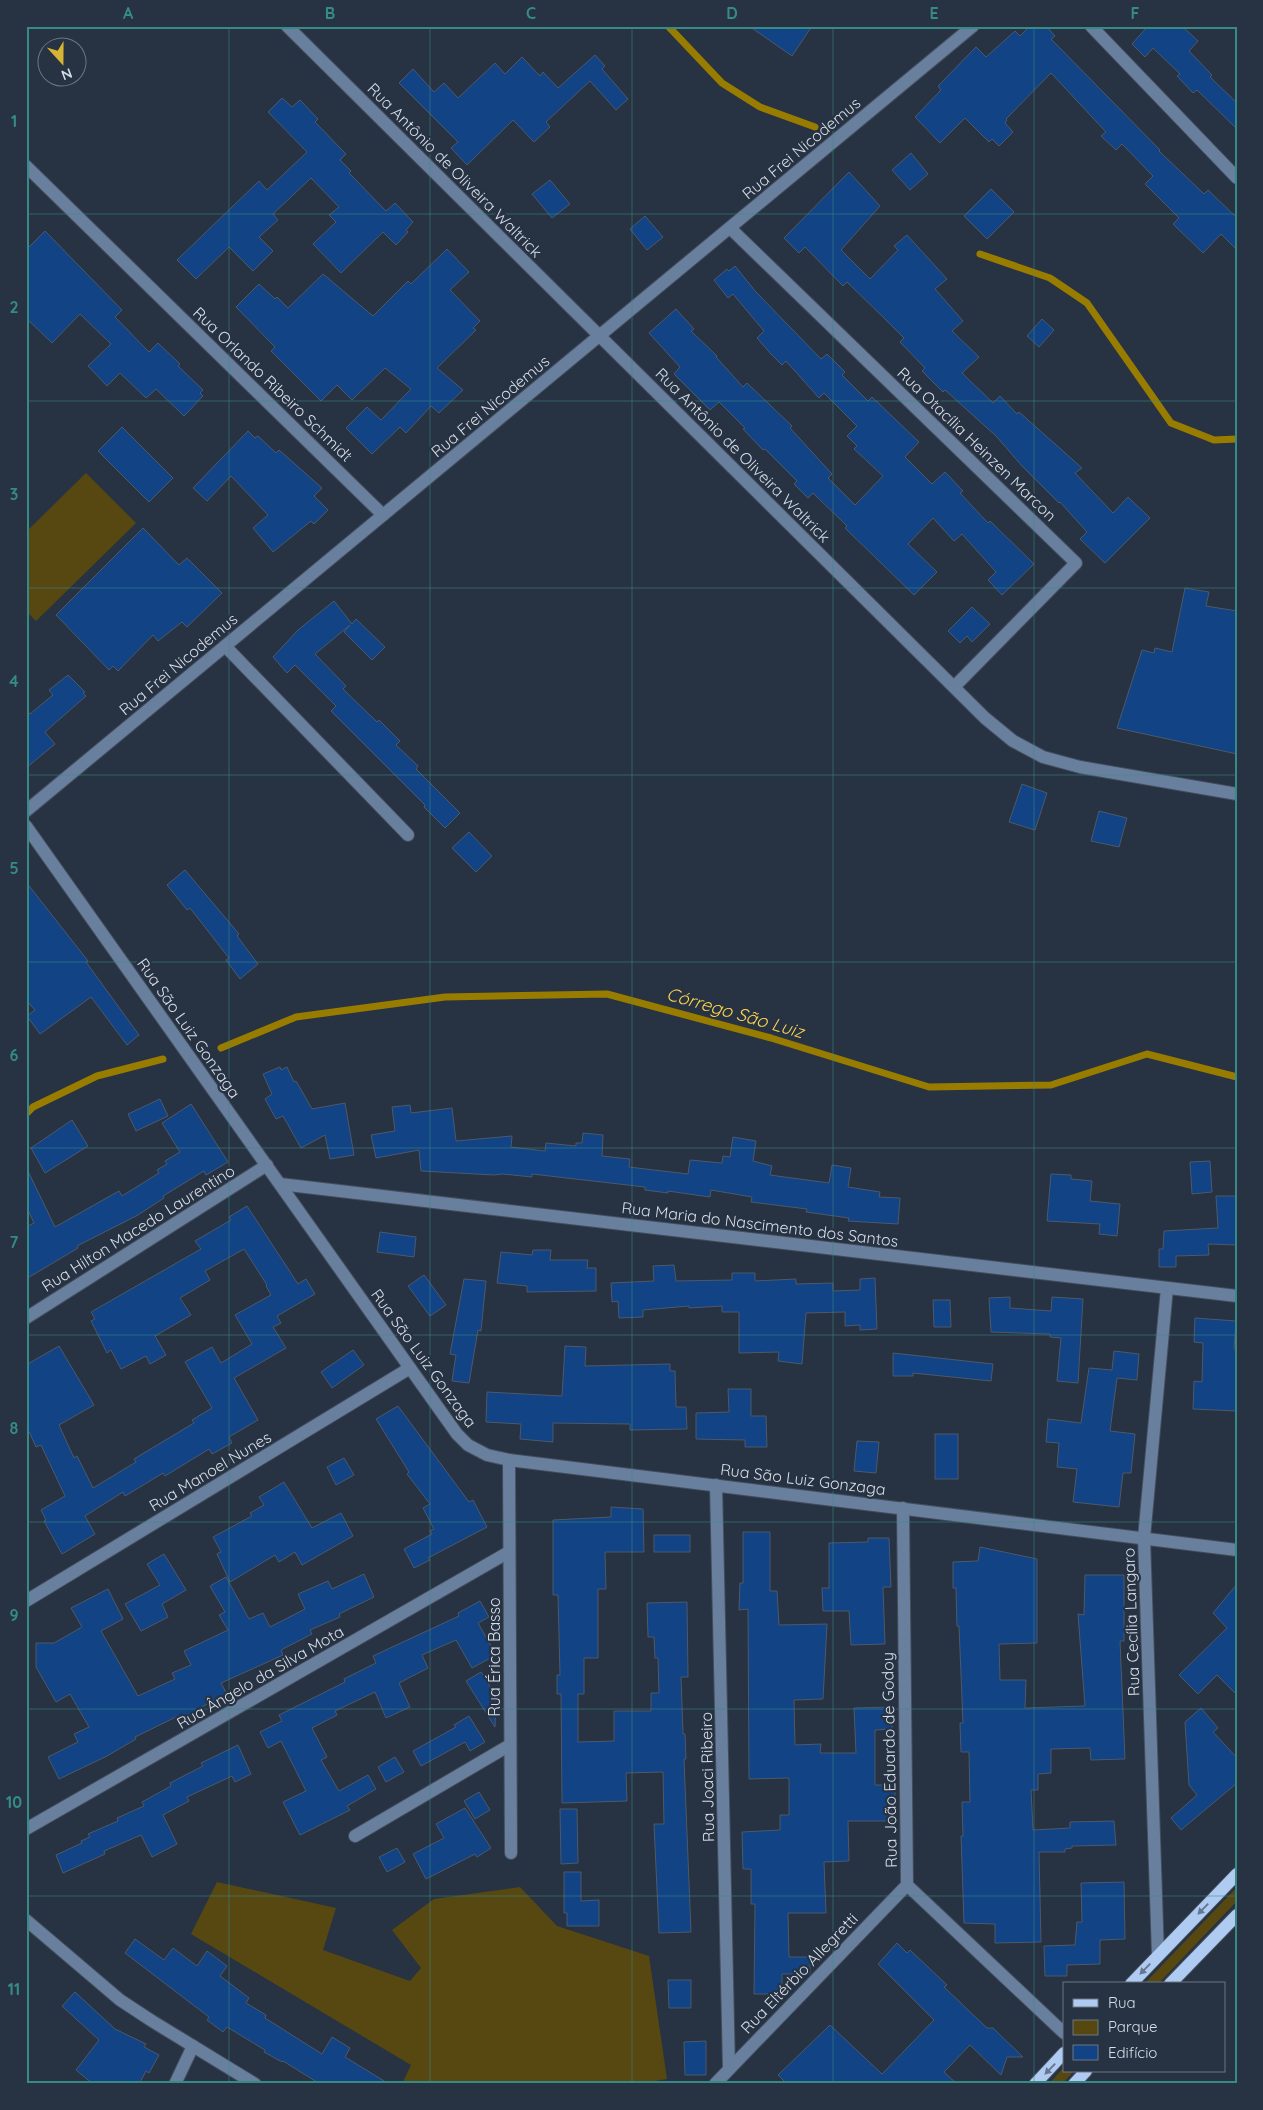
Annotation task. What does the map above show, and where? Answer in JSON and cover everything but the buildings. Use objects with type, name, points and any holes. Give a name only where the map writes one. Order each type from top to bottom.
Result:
[{"type":"main road","points":[[1133,1982],[1237,1874]]},
{"type":"main road","points":[[1172,1982],[1237,1915]]},
{"type":"main road","points":[[1035,2084],[1063,2054]]},
{"type":"main road","points":[[1074,2084],[1085,2072]]},
{"type":"street","name":"Rua Antônio de Oliveira Waltrick","points":[[287,26],[954,688],[985,718],[1013,741],[1043,757],[1080,767],[1237,794]]},
{"type":"street","name":"Rua Frei Nicodemus","points":[[26,811],[974,26]]},
{"type":"street","points":[[1091,26],[1237,178]]},
{"type":"street","name":"Rua Orlando Ribeiro Schmidt","points":[[26,166],[383,515]]},
{"type":"street","name":"Rua Otacília Heinzen Marcon","points":[[730,228],[1076,563],[954,688]]},
{"type":"street","points":[[225,646],[408,835]]},
{"type":"street","name":"Rua São Luiz Gonzaga","points":[[26,826],[457,1434],[468,1445],[487,1455],[509,1460],[1237,1550]]},
{"type":"street","name":"Rua Hilton Macedo Laurentino","points":[[26,1318],[267,1165]]},
{"type":"street","name":"Rua Maria do Nascimento dos Santos","points":[[280,1184],[1237,1296]]},
{"type":"street","name":"Rua Cecília Langaro","points":[[1158,1955],[1144,1538],[1167,1288]]},
{"type":"street","name":"Rua Manoel Nunes","points":[[26,1602],[410,1368]]},
{"type":"street","name":"Rua Érica Basso","points":[[509,1460],[511,1854]]},
{"type":"street","name":"Rua Joaci Ribeiro","points":[[716,1485],[729,2069]]},
{"type":"street","name":"Rua João Eduardo de Godoy","points":[[903,1508],[907,1885],[1063,2032]]},
{"type":"street","name":"Rua Ângelo da Silva Mota","points":[[26,1830],[509,1552]]},
{"type":"street","points":[[355,1836],[510,1745]]},
{"type":"street","name":"Rua Eltérbio Allegretti","points":[[715,2084],[907,1885]]},
{"type":"street","points":[[26,1920],[120,2000],[255,2084]]},
{"type":"street","points":[[175,2084],[193,2046]]},
{"type":"green space","points":[[86,473],[136,523],[36,621],[26,611],[26,532]]},
{"type":"green space","points":[[217,1882],[336,1908],[323,1950],[410,1981],[421,1968],[392,1930],[434,1899],[520,1887],[557,1926],[649,1956],[667,2079],[638,2084],[402,2084],[411,2065],[191,1934]]},
{"type":"green space","points":[[1237,1887],[1237,1901],[1160,1982],[1146,1982]]},
{"type":"green space","points":[[1063,2068],[1063,2072],[1073,2072],[1062,2084],[1049,2084]]},
{"type":"waterway","points":[[668,26],[722,83],[760,107],[815,127]]},
{"type":"waterway","points":[[980,254],[1050,278],[1087,303],[1171,423],[1214,440],[1237,439]]},
{"type":"waterway","name":"Córrego São Luiz","points":[[221,1048],[296,1017],[445,997],[607,994],[771,1038],[929,1087],[1051,1085],[1147,1054],[1237,1077]]},
{"type":"waterway","name":"Córrego São Luiz","points":[[26,1114],[33,1107],[97,1076],[163,1059]]}]
